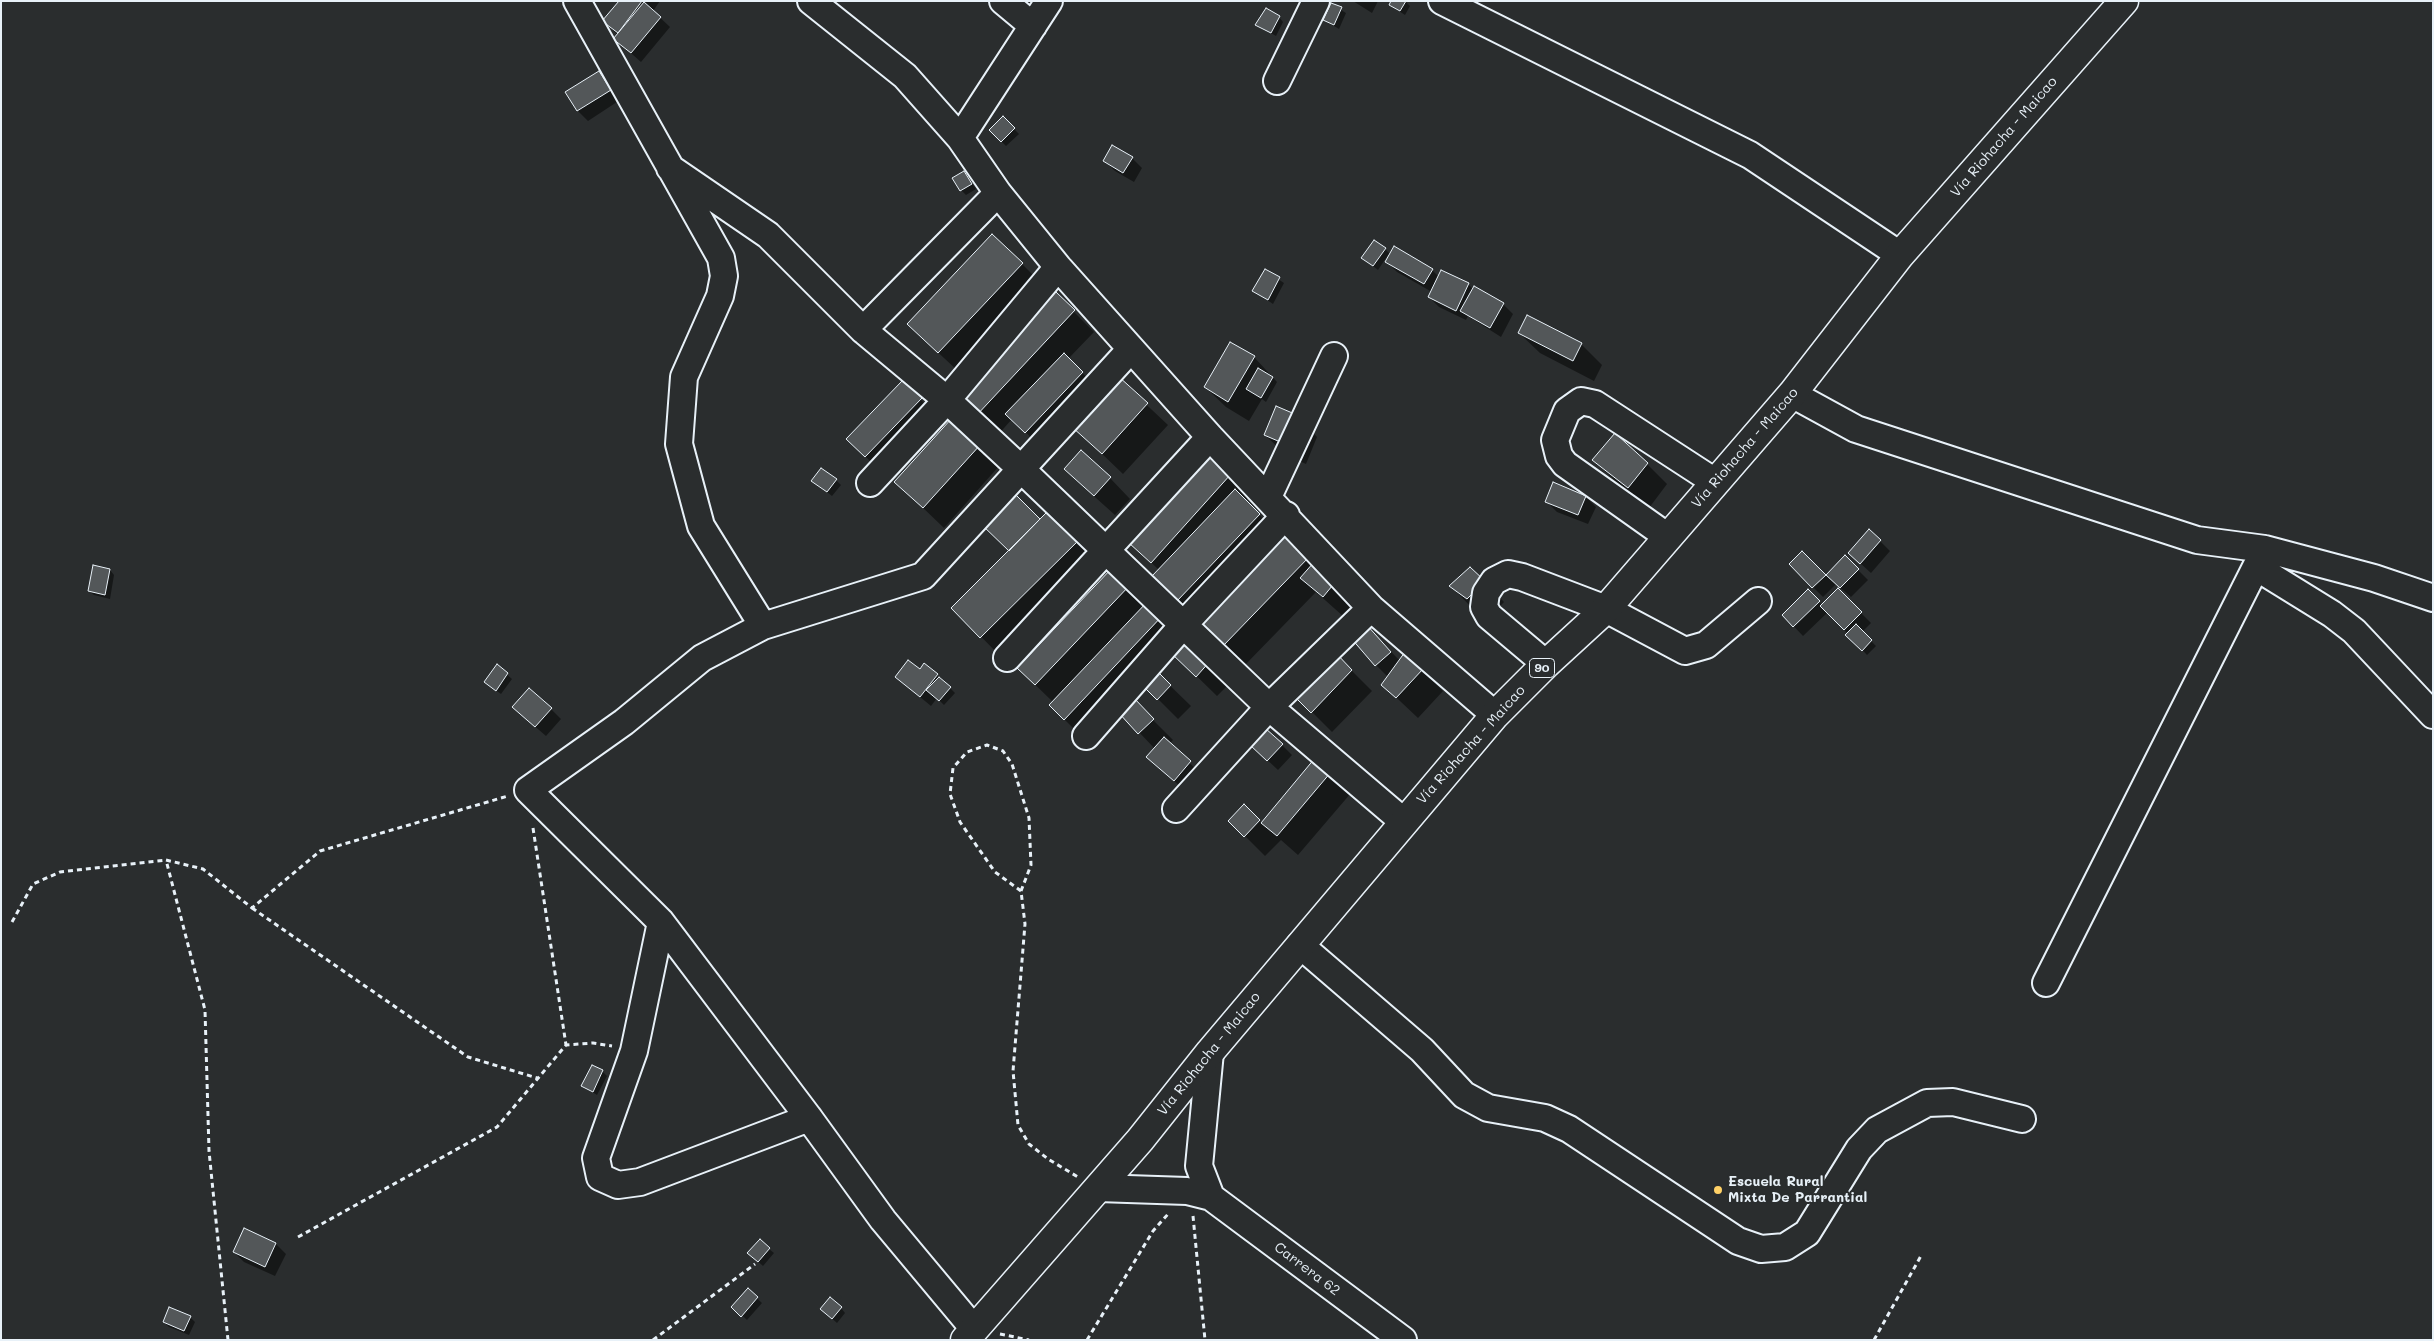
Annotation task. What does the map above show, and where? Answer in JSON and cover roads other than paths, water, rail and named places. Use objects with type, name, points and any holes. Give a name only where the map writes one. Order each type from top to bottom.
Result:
[{"type":"highway","name":"Vía Riohacha - Maicao","points":[[970,1334],[1098,1188],[1210,1052],[1495,715],[1546,664],[1606,609],[1792,394],[1900,255],[2124,1]]},
{"type":"street","points":[[578,1],[721,258],[724,276],[720,296],[684,376],[678,444],[701,526],[763,626]]},
{"type":"street","points":[[811,1],[832,11],[905,76],[960,138],[998,192],[1058,267],[1210,437],[1286,515],[1371,608],[1495,715]]},
{"type":"street","points":[[1003,1],[1033,26]]},
{"type":"street","points":[[960,138],[1048,1]]},
{"type":"street","points":[[1277,81],[1316,1]]},
{"type":"street","points":[[1442,1],[1750,155],[1900,255]]},
{"type":"street","points":[[670,168],[768,235],[863,330],[947,400],[1269,707],[1404,822]]},
{"type":"street","points":[[863,330],[998,192]]},
{"type":"street","points":[[870,482],[947,400],[1058,267]]},
{"type":"street","points":[[970,1334],[883,1220],[810,1118],[661,922],[528,790],[624,722],[702,658],[763,626],[923,576],[1131,349]]},
{"type":"street","points":[[1268,497],[1334,356]]},
{"type":"street","points":[[1792,394],[1856,429],[2197,540],[2261,558],[2374,578],[2433,598]]},
{"type":"street","points":[[1668,537],[1565,464],[1559,456],[1555,440],[1567,411],[1581,401],[1595,404],[1716,482]]},
{"type":"street","points":[[1008,658],[1210,437]]},
{"type":"street","points":[[1086,736],[1184,624],[1286,515]]},
{"type":"street","points":[[2261,558],[2354,631],[2433,715]]},
{"type":"street","points":[[2046,983],[2261,558]]},
{"type":"street","points":[[1546,664],[1489,616],[1484,607],[1486,593],[1494,581],[1508,574],[1522,577],[1606,609],[1685,651],[1706,645],[1758,601]]},
{"type":"street","points":[[1176,809],[1269,707],[1371,608]]},
{"type":"street","points":[[661,922],[634,1051],[596,1158],[600,1177],[618,1186],[640,1182],[810,1118]]},
{"type":"street","points":[[1300,945],[1422,1050],[1464,1095],[1488,1108],[1545,1118],[1569,1129],[1738,1241],[1761,1249],[1785,1247],[1807,1233],[1859,1150],[1877,1130],[1927,1103],[1953,1102],[2022,1119]]},
{"type":"street","points":[[1098,1188],[1199,1194],[1199,1166],[1210,1052]]},
{"type":"street","name":"Carrera 62","points":[[1199,1194],[1403,1340]]},
{"type":"place","name":"Escuela Rural Mixta De Parrantial","points":[[1718,1190]]}]
